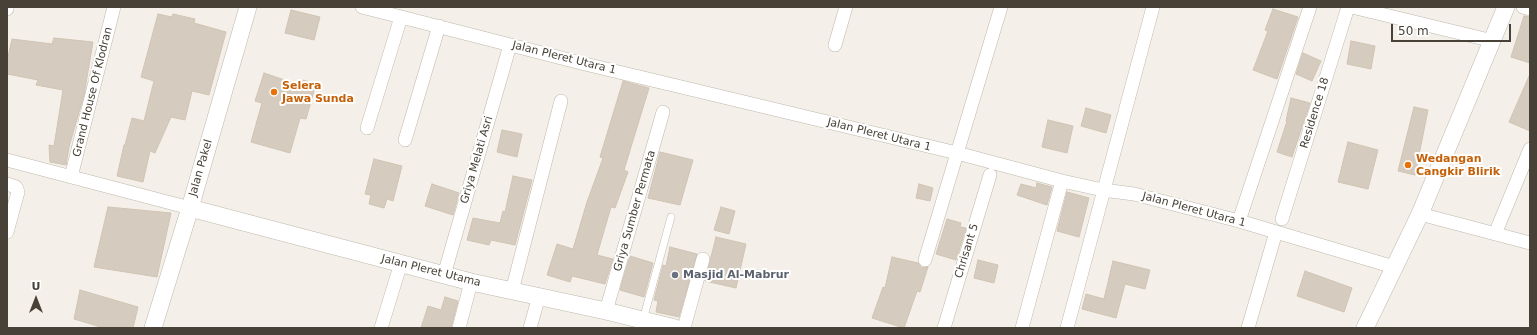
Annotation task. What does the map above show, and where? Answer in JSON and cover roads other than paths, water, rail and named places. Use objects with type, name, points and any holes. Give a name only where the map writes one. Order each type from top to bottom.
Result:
[{"type":"street","name":"Grand House Of Klodran","points":[[71,177],[114,7]]},
{"type":"street","name":"Jalan Pakel","points":[[153,328],[190,208],[248,7]]},
{"type":"street","name":"Jalan Pleret Utara 1","points":[[362,7],[588,65],[957,153],[1062,181],[1103,190],[1134,194],[1276,232],[1394,267]]},
{"type":"street","points":[[835,45],[846,7]]},
{"type":"street","points":[[925,260],[1001,7]]},
{"type":"street","points":[[1067,328],[1153,7]]},
{"type":"street","points":[[1239,222],[1310,7]]},
{"type":"street","name":"Residence 18","points":[[1282,219],[1348,7]]},
{"type":"street","points":[[1352,7],[1493,41]]},
{"type":"street","points":[[1365,328],[1420,214],[1506,7]]},
{"type":"street","points":[[1523,7],[1530,9]]},
{"type":"street","points":[[367,128],[401,17]]},
{"type":"street","points":[[405,140],[439,26]]},
{"type":"street","name":"Griya Melati Asri","points":[[444,275],[510,44]]},
{"type":"street","points":[[512,291],[562,100]]},
{"type":"street","name":"Griya Sumber Permata","points":[[606,311],[663,112]]},
{"type":"street","points":[[1495,234],[1530,149]]},
{"type":"street","points":[[7,160],[190,208]]},
{"type":"street","name":"Chrisant 5","points":[[944,328],[990,175]]},
{"type":"street","points":[[1022,328],[1062,181]]},
{"type":"street","points":[[7,184],[16,187],[18,192],[7,232]]},
{"type":"street","name":"Jalan Pleret Utama","points":[[190,208],[471,282],[606,311],[632,320],[675,328]]},
{"type":"street","points":[[1420,214],[1530,243]]},
{"type":"street","points":[[1248,328],[1276,232]]},
{"type":"street","points":[[684,328],[703,259]]},
{"type":"street","points":[[381,328],[400,263]]},
{"type":"street","points":[[459,328],[471,282]]},
{"type":"street","points":[[530,328],[539,296]]},
{"type":"lane","points":[[632,320],[671,217]]},
{"type":"place","name":"Selera Jawa Sunda","points":[[274,92]]},
{"type":"place","name":"Wedangan Cangkir Blirik","points":[[1408,165]]},
{"type":"place","name":"Masjid Al-Mabrur","points":[[675,275]]}]
